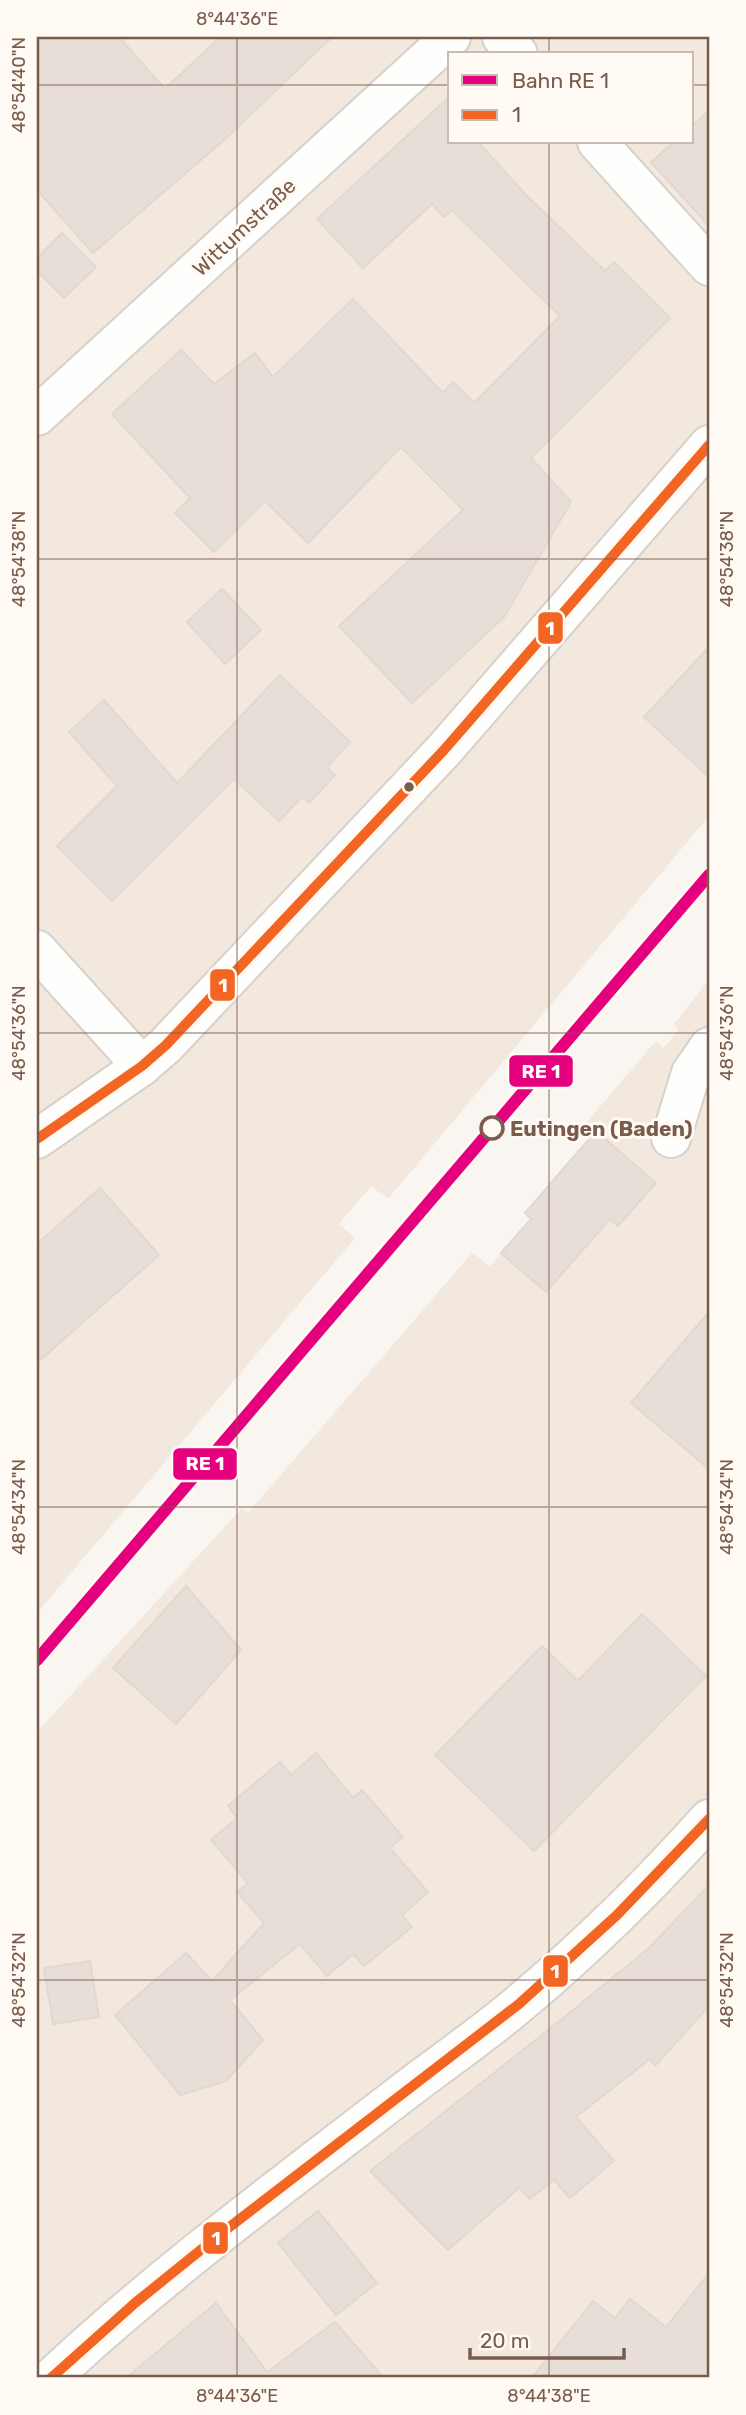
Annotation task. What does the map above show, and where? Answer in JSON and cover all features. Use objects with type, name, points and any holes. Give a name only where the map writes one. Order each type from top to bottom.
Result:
[{"type":"street","name":"Wittumstraße","points":[[37,416],[451,37]]},
{"type":"street","points":[[502,37],[516,52]]},
{"type":"street","points":[[599,144],[709,266]]},
{"type":"street","points":[[37,1139],[142,1066],[166,1045],[444,751],[709,445]]},
{"type":"street","points":[[37,950],[142,1066]]},
{"type":"street","points":[[671,1138],[691,1073],[709,1047]]},
{"type":"street","points":[[51,2378],[109,2324],[199,2250],[518,2005],[605,1928],[671,1862],[709,1819]]},
{"type":"shaded area","points":[[37,37],[709,37],[709,816],[388,1199],[371,1186],[339,1224],[355,1238],[37,1613]]},
{"type":"shaded area","points":[[709,980],[709,2378],[37,2378],[37,1732],[242,1508],[248,1513],[472,1253],[490,1266],[565,1180],[559,1173],[596,1131],[586,1123],[656,1041],[663,1048],[679,1030],[674,1024]]},
{"type":"building","points":[[37,37],[119,37],[165,89],[220,37],[332,37],[223,141],[93,253],[37,190]]},
{"type":"building","points":[[448,98],[448,144],[480,144],[526,195],[605,271],[614,262],[670,318],[531,458],[571,502],[504,617],[412,703],[339,626],[463,510],[401,447],[308,543],[265,501],[214,552],[175,513],[190,498],[112,414],[181,350],[214,384],[255,353],[273,377],[353,299],[443,393],[453,382],[474,403],[560,316],[452,210],[444,217],[432,204],[363,268],[317,219]]},
{"type":"building","points":[[709,111],[709,226],[651,162],[672,144],[694,144],[694,124]]},
{"type":"building","points":[[62,233],[96,267],[64,298],[37,271],[37,258]]},
{"type":"building","points":[[222,589],[261,630],[225,664],[187,622]]},
{"type":"building","points":[[709,647],[709,777],[644,717]]},
{"type":"building","points":[[280,675],[350,742],[327,767],[335,775],[309,803],[302,797],[279,821],[234,779],[112,901],[57,846],[117,786],[69,732],[104,700],[177,783]]},
{"type":"building","points":[[596,1131],[656,1183],[618,1226],[610,1219],[546,1292],[501,1253],[531,1219],[525,1213]]},
{"type":"building","points":[[100,1188],[159,1255],[37,1363],[37,1244]]},
{"type":"building","points":[[709,1312],[709,1469],[631,1403]]},
{"type":"building","points":[[186,1586],[241,1650],[176,1724],[113,1668]]},
{"type":"building","points":[[642,1614],[706,1676],[534,1851],[435,1755],[542,1646],[578,1681]]},
{"type":"building","points":[[316,1753],[353,1798],[362,1790],[403,1837],[390,1848],[428,1892],[402,1915],[412,1927],[364,1966],[353,1954],[327,1976],[300,1944],[230,2000],[263,2040],[226,2081],[180,2095],[115,2015],[186,1953],[212,1981],[264,1923],[237,1892],[248,1883],[211,1840],[237,1818],[228,1806],[280,1762],[291,1775]]},
{"type":"building","points":[[709,1885],[709,2006],[655,2066],[650,2059],[576,2117],[614,2161],[570,2198],[554,2180],[530,2199],[519,2188],[448,2250],[370,2171],[649,1948]]},
{"type":"building","points":[[90,1961],[99,2017],[53,2024],[44,1968]]},
{"type":"building","points":[[318,2211],[377,2283],[336,2315],[278,2243]]},
{"type":"building","points":[[709,2273],[709,2378],[532,2378],[593,2301],[615,2318],[630,2299],[666,2327]]},
{"type":"building","points":[[216,2303],[267,2372],[335,2322],[384,2378],[126,2378]]},
{"type":"transit line","name":"1","points":[[37,1139],[142,1066],[166,1045],[444,750],[709,445]]},
{"type":"transit line","points":[[37,1660],[709,875]]},
{"type":"transit line","name":"1","points":[[51,2378],[135,2303],[223,2232],[519,2004],[617,1915],[709,1819]]},
{"type":"place","name":"Eutingen (Baden)","points":[[492,1128]]}]
